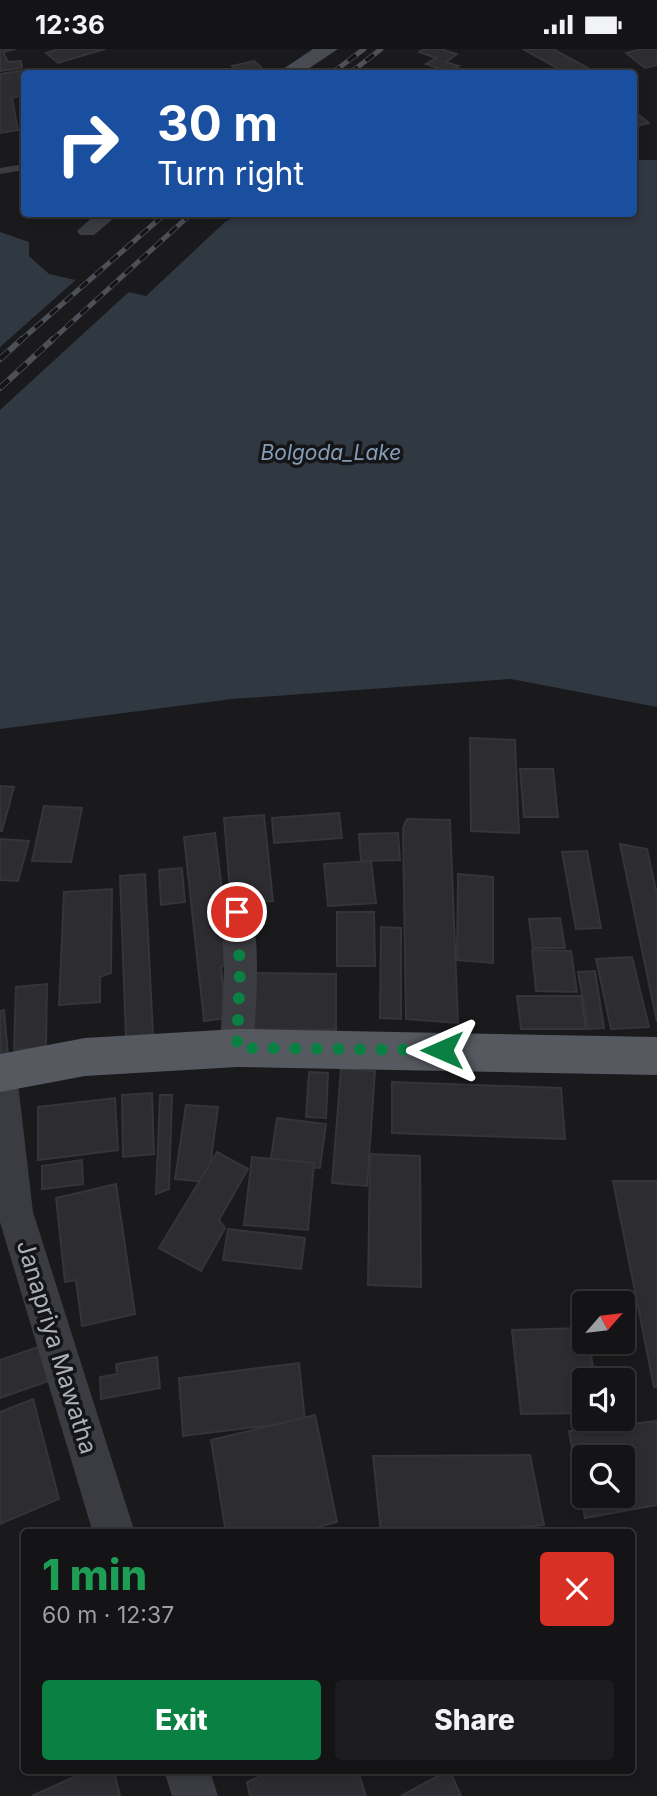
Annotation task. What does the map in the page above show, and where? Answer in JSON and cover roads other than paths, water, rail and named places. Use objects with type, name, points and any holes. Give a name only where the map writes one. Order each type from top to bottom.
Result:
[{"type":"main road","points":[[0,1074],[85,1057],[237,1048],[657,1056]]},
{"type":"street","points":[[293,70],[328,49]]},
{"type":"street","points":[[87,231],[105,217]]},
{"type":"street","points":[[237,912],[240,969],[237,1048]]},
{"type":"street","name":"Janapriya Mawatha","points":[[0,1074],[15,1212],[113,1529]]},
{"type":"street","points":[[188,1774],[195,1796]]},
{"type":"lane","points":[[0,171],[21,168]]},
{"type":"water","name":"Bolgoda_Lake","points":[[637,160],[657,160],[657,707],[511,679],[232,699],[0,729],[0,232],[29,242],[29,256],[49,274],[146,296],[225,222],[234,217],[637,217]]},
{"type":"railway","points":[[336,70],[364,49]]},
{"type":"railway","points":[[354,70],[381,49]]},
{"type":"railway","points":[[20,341],[161,217]]},
{"type":"railway","points":[[51,341],[188,217]]},
{"type":"railway","points":[[0,359],[22,339]]},
{"type":"railway","points":[[0,388],[53,339]]}]
